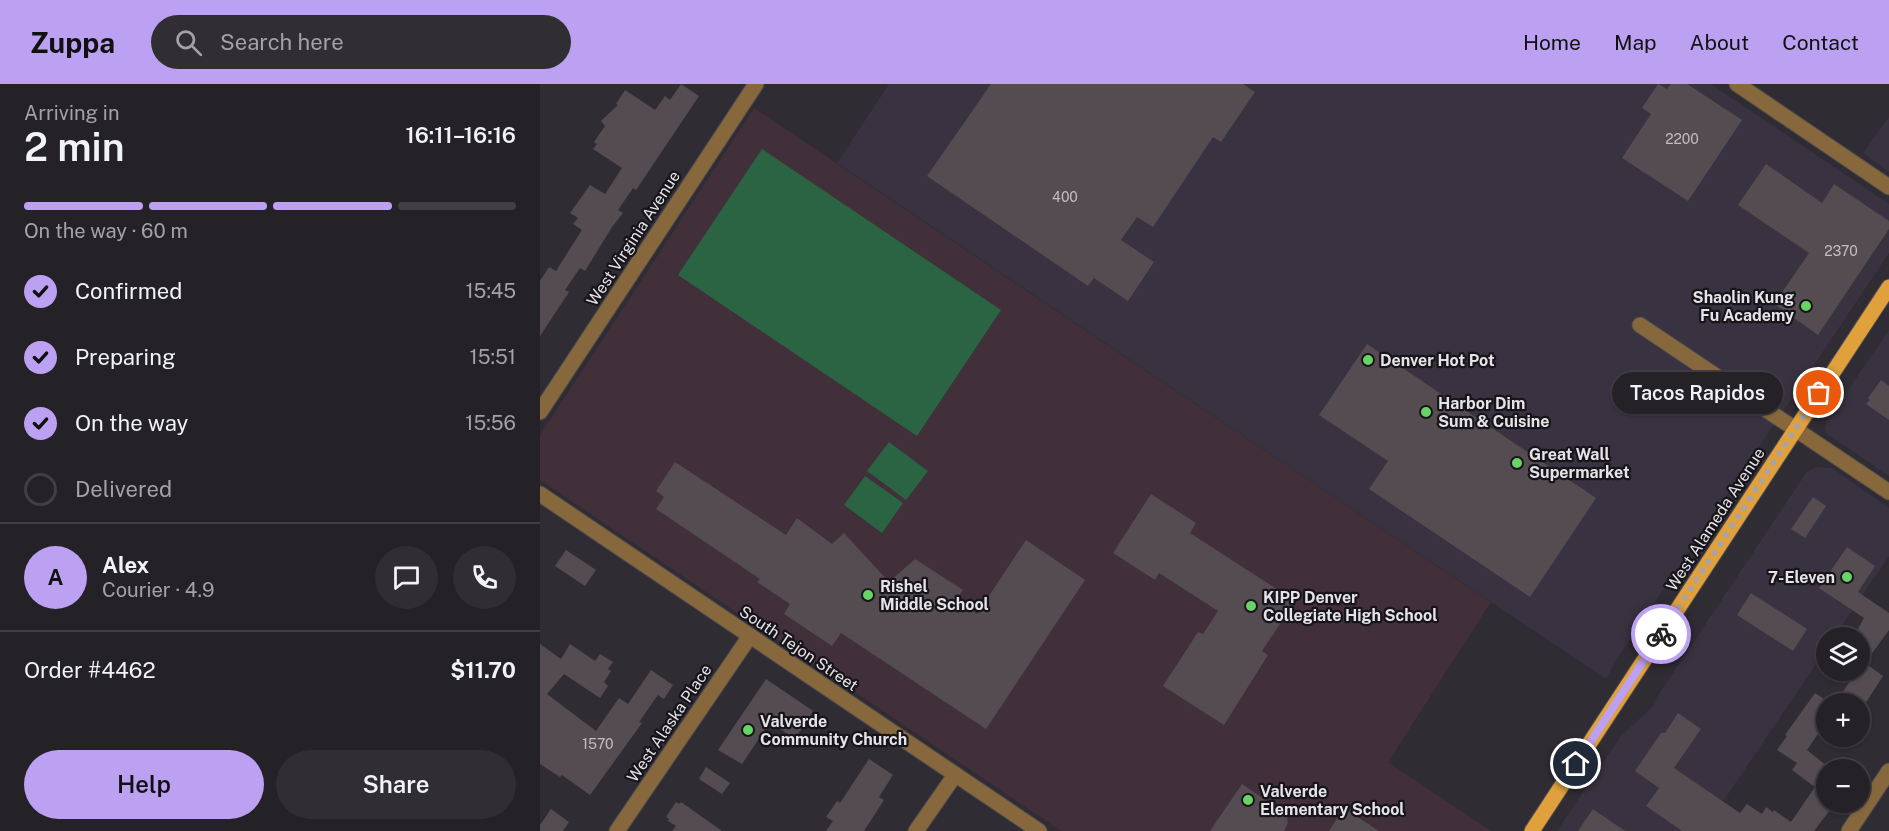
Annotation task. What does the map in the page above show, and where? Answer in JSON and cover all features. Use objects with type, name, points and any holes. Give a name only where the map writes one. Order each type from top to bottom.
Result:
[{"type":"main road","name":"West Alameda Avenue","points":[[1532,831],[1889,287]]},
{"type":"street","name":"West Virginia Avenue","points":[[540,412],[756,84]]},
{"type":"street","points":[[1737,84],[1889,187]]},
{"type":"street","points":[[1640,325],[1889,492]]},
{"type":"street","name":"South Tejon Street","points":[[542,500],[750,636],[1039,831]]},
{"type":"street","name":"West Alaska Place","points":[[617,831],[750,636]]},
{"type":"street","points":[[1848,831],[1889,771]]},
{"type":"street","points":[[916,831],[955,775]]},
{"type":"shaded area","points":[[889,84],[1711,84],[1889,204],[1889,253],[1615,662],[1606,679],[837,163]]},
{"type":"shaded area","points":[[754,108],[1491,602],[1388,762],[1491,831],[1061,831],[540,480],[540,435]]},
{"type":"shaded area","points":[[1889,117],[1889,172],[1863,153]]},
{"type":"shaded area","points":[[1889,330],[1889,476],[1827,434],[1825,430],[1826,422]]},
{"type":"shaded area","points":[[1815,467],[1832,468],[1889,508],[1889,556],[1841,627],[1816,627],[1816,664],[1703,831],[1557,831],[1620,737],[1654,705],[1657,697],[1806,473]]},
{"type":"green space","points":[[762,149],[1001,310],[917,436],[678,275]]},
{"type":"green space","points":[[889,442],[928,471],[906,500],[867,471]]},
{"type":"green space","points":[[865,476],[903,503],[882,533],[844,505]]},
{"type":"building","points":[[681,84],[699,96],[636,190],[633,188],[618,210],[623,213],[585,271],[580,268],[565,290],[569,292],[540,336],[540,281],[549,267],[556,271],[582,230],[573,224],[578,218],[570,213],[590,185],[605,194],[622,168],[593,149],[597,144],[594,142],[605,126],[601,121],[618,105],[616,104],[625,90],[655,110],[665,96],[670,100]]},
{"type":"building","points":[[991,84],[1243,84],[1255,92],[1221,142],[1213,137],[1153,227],[1137,217],[1121,240],[1154,262],[1128,301],[1094,278],[1088,286],[927,176]]},
{"type":"building","points":[[1658,84],[1667,89],[1671,84],[1687,84],[1742,120],[1688,201],[1622,158],[1651,114],[1642,108]]},
{"type":"building","points":[[1766,164],[1822,203],[1834,184],[1889,221],[1889,229],[1818,335],[1774,304],[1809,253],[1738,205]]},
{"type":"building","points":[[1367,344],[1596,498],[1530,597],[1369,489],[1388,461],[1319,415]]},
{"type":"building","points":[[1881,380],[1889,386],[1889,420],[1866,404]]},
{"type":"building","name":"Rishel Middle School","points":[[675,462],[786,535],[797,518],[832,544],[844,533],[889,582],[915,559],[963,590],[956,600],[977,614],[1026,540],[1085,580],[986,729],[841,633],[832,646],[784,614],[790,604],[757,582],[760,579],[656,509],[664,497],[656,491]]},
{"type":"building","name":"KIPP Denver Collegiate High School","points":[[1151,494],[1196,523],[1190,533],[1295,601],[1262,651],[1268,655],[1224,725],[1163,686],[1198,632],[1203,634],[1218,611],[1159,573],[1155,580],[1113,553]]},
{"type":"building","points":[[1813,497],[1826,506],[1805,538],[1791,529]]},
{"type":"building","points":[[1847,547],[1875,566],[1858,592],[1889,613],[1889,630],[1870,656],[1870,627],[1859,627],[1864,618],[1819,588]]},
{"type":"building","points":[[566,550],[596,570],[585,586],[555,566]]},
{"type":"building","points":[[1751,593],[1807,629],[1793,651],[1737,615]]},
{"type":"building","points":[[540,644],[561,659],[570,644],[595,661],[600,654],[613,662],[608,669],[611,671],[604,682],[608,686],[600,698],[564,674],[547,694],[596,731],[619,698],[628,704],[651,670],[673,685],[664,699],[658,695],[639,722],[642,723],[590,795],[562,775],[560,777],[540,764]]},
{"type":"building","points":[[1870,667],[1883,676],[1870,696],[1870,693],[1842,693],[1850,681],[1870,681]]},
{"type":"building","name":"Valverde Community Church","points":[[766,679],[813,711],[795,739],[770,722],[742,764],[718,750]]},
{"type":"building","points":[[1816,694],[1816,737],[1807,750],[1818,759],[1816,759],[1816,813],[1828,813],[1814,831],[1682,831],[1646,806],[1659,788],[1635,771],[1678,713],[1701,729],[1674,768],[1740,813],[1747,804],[1762,814],[1766,807],[1791,822],[1815,787],[1792,770],[1797,763],[1777,750],[1787,736],[1785,735]]},
{"type":"building","points":[[869,759],[893,775],[879,797],[884,800],[864,831],[826,831],[833,821],[826,817],[837,801],[840,803]]},
{"type":"building","points":[[706,767],[730,783],[722,794],[699,779]]},
{"type":"building","name":"Valverde Elementary School","points":[[1242,784],[1289,816],[1284,831],[1210,831]]},
{"type":"building","points":[[676,802],[679,804],[681,802],[722,831],[672,831],[676,826],[666,817]]},
{"type":"building","name":"Valverde Elementary School","points":[[1344,808],[1379,831],[1329,831]]},
{"type":"building","points":[[551,809],[569,822],[563,831],[540,831],[540,825]]},
{"type":"building","points":[[1593,809],[1625,831],[1578,831]]},
{"type":"way so far","points":[[1661,634],[1819,393]]},
{"type":"place","name":"Shaolin Kung Fu Academy","points":[[1806,306]]},
{"type":"place","name":"Denver Hot Pot","points":[[1368,360]]},
{"type":"place","name":"Tacos Rapidos","points":[[1819,393]]},
{"type":"place","name":"Harbor Dim Sum & Cuisine","points":[[1426,412]]},
{"type":"place","name":"Great Wall Supermarket","points":[[1517,463]]},
{"type":"place","name":"7-Eleven","points":[[1847,577]]},
{"type":"place","name":"Rishel Middle School","points":[[868,595]]},
{"type":"place","name":"KIPP Denver Collegiate High School","points":[[1251,606]]},
{"type":"place","name":"Valverde Community Church","points":[[748,730]]},
{"type":"place","name":"Valverde Elementary School","points":[[1248,800]]},
{"type":"route","points":[[1576,764],[1661,634]]}]
